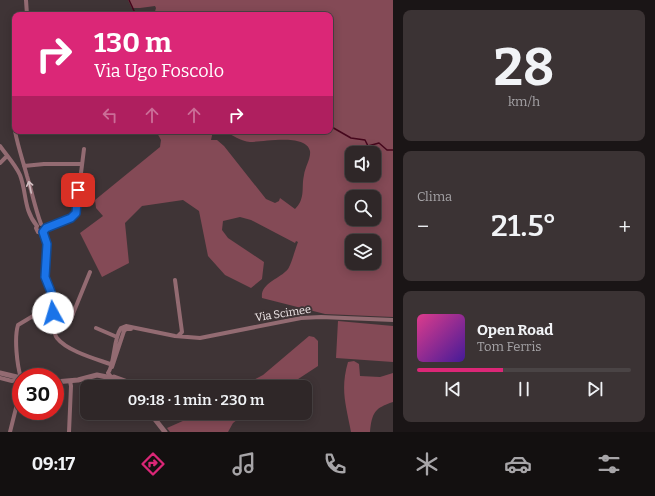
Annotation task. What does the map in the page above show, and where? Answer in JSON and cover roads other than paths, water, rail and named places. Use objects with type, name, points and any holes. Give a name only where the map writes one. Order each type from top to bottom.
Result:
[{"type":"street","points":[[26,0],[27,12]]},
{"type":"street","points":[[16,134],[28,176],[39,225],[36,228],[37,232],[41,233],[44,230],[71,218],[76,213],[84,149]]},
{"type":"street","points":[[0,146],[14,164],[20,176],[31,218],[39,225],[45,226],[44,230],[47,244],[45,277],[51,292],[50,299],[56,337],[68,348],[110,364]]},
{"type":"street","points":[[0,163],[7,156]]},
{"type":"street","points":[[24,166],[44,164],[82,164]]},
{"type":"street","points":[[54,330],[57,330],[70,320],[90,272]]},
{"type":"street","points":[[175,280],[182,332],[178,336]]},
{"type":"street","points":[[17,368],[16,331],[18,325],[33,316],[39,306],[50,299]]},
{"type":"street","name":"Via Scimee","points":[[124,329],[138,329],[200,338],[292,319],[310,317],[393,320]]},
{"type":"street","points":[[96,328],[117,337]]},
{"type":"street","points":[[112,378],[108,373],[110,371],[110,364],[117,337],[120,330],[124,329]]},
{"type":"street","points":[[112,378],[111,368],[124,329]]},
{"type":"street","points":[[0,373],[12,376]]},
{"type":"street","points":[[64,381],[97,375],[112,378],[114,377],[122,380]]},
{"type":"street","points":[[0,378],[12,381]]},
{"type":"street","points":[[69,432],[70,381]]},
{"type":"street","points":[[10,432],[13,420]]},
{"type":"street","points":[[156,420],[165,432]]},
{"type":"waterway","points":[[129,0],[135,12]]},
{"type":"waterway","points":[[333,128],[351,138],[365,140],[368,146],[379,143],[387,150],[393,150]]}]
